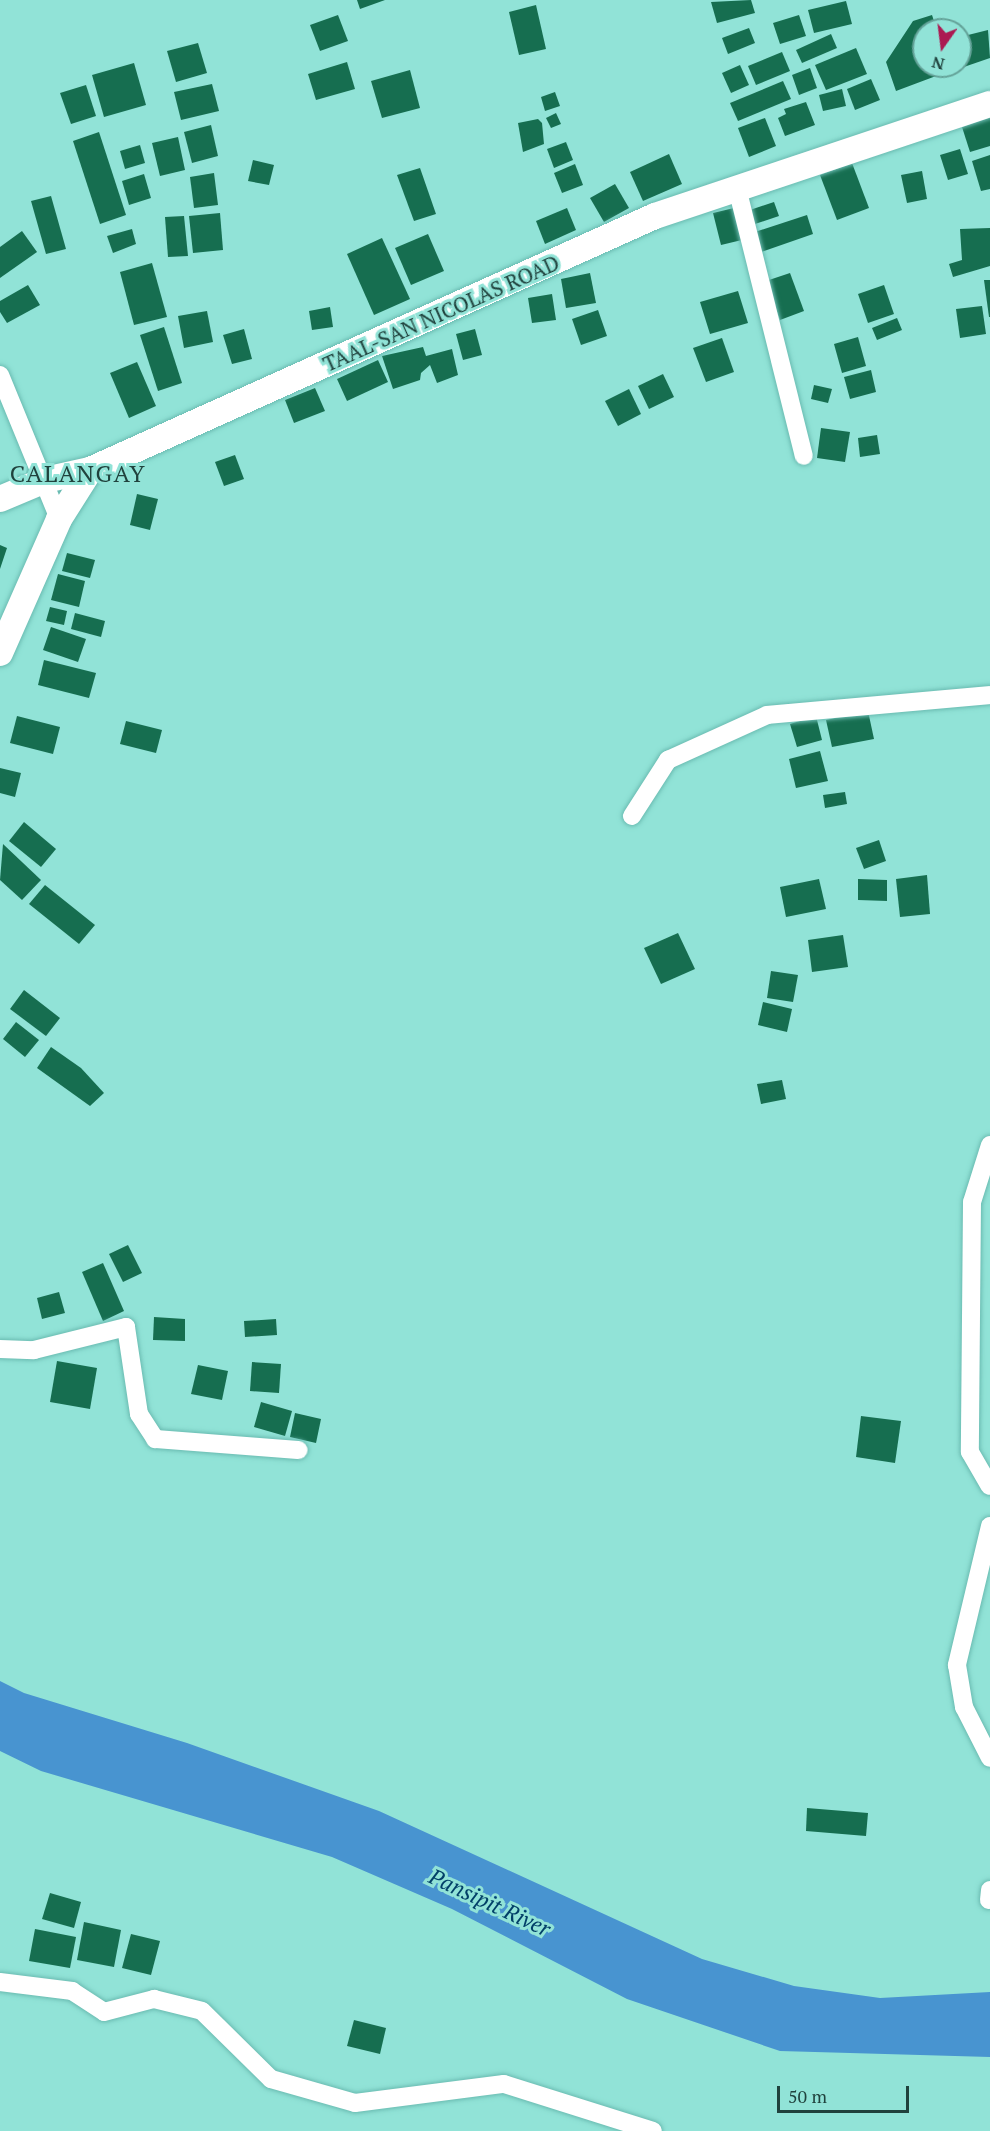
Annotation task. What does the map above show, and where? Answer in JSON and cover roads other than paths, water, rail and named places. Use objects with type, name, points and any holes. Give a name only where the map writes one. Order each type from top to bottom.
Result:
[{"type":"main road","name":"TAAL-SAN NICOLAS ROAD","points":[[0,499],[45,480],[90,470],[655,216],[990,104]]},
{"type":"main road","points":[[0,653],[59,519],[90,470]]},
{"type":"street","points":[[737,188],[804,456]]},
{"type":"street","points":[[0,375],[45,480],[59,519]]},
{"type":"street","points":[[632,816],[668,760],[767,715],[990,695]]},
{"type":"street","points":[[990,1145],[972,1202],[970,1452],[990,1486]]},
{"type":"street","points":[[0,1349],[34,1350],[126,1327],[139,1414],[155,1439],[299,1450]]},
{"type":"street","points":[[990,1526],[957,1665],[964,1707],[990,1758]]},
{"type":"street","points":[[989,1900],[990,1890]]},
{"type":"street","points":[[0,1982],[72,1991],[104,2012],[154,1999],[202,2011],[271,2079],[355,2103],[504,2084],[653,2131]]},
{"type":"water","name":"Pansipit River","points":[[0,1681],[24,1693],[187,1743],[379,1811],[702,1959],[794,1986],[880,1998],[990,1992],[990,2057],[780,2051],[627,1999],[452,1909],[332,1857],[41,1771],[0,1751]]},
{"type":"district","name":"CALANGAY","points":[[78,474]]}]
